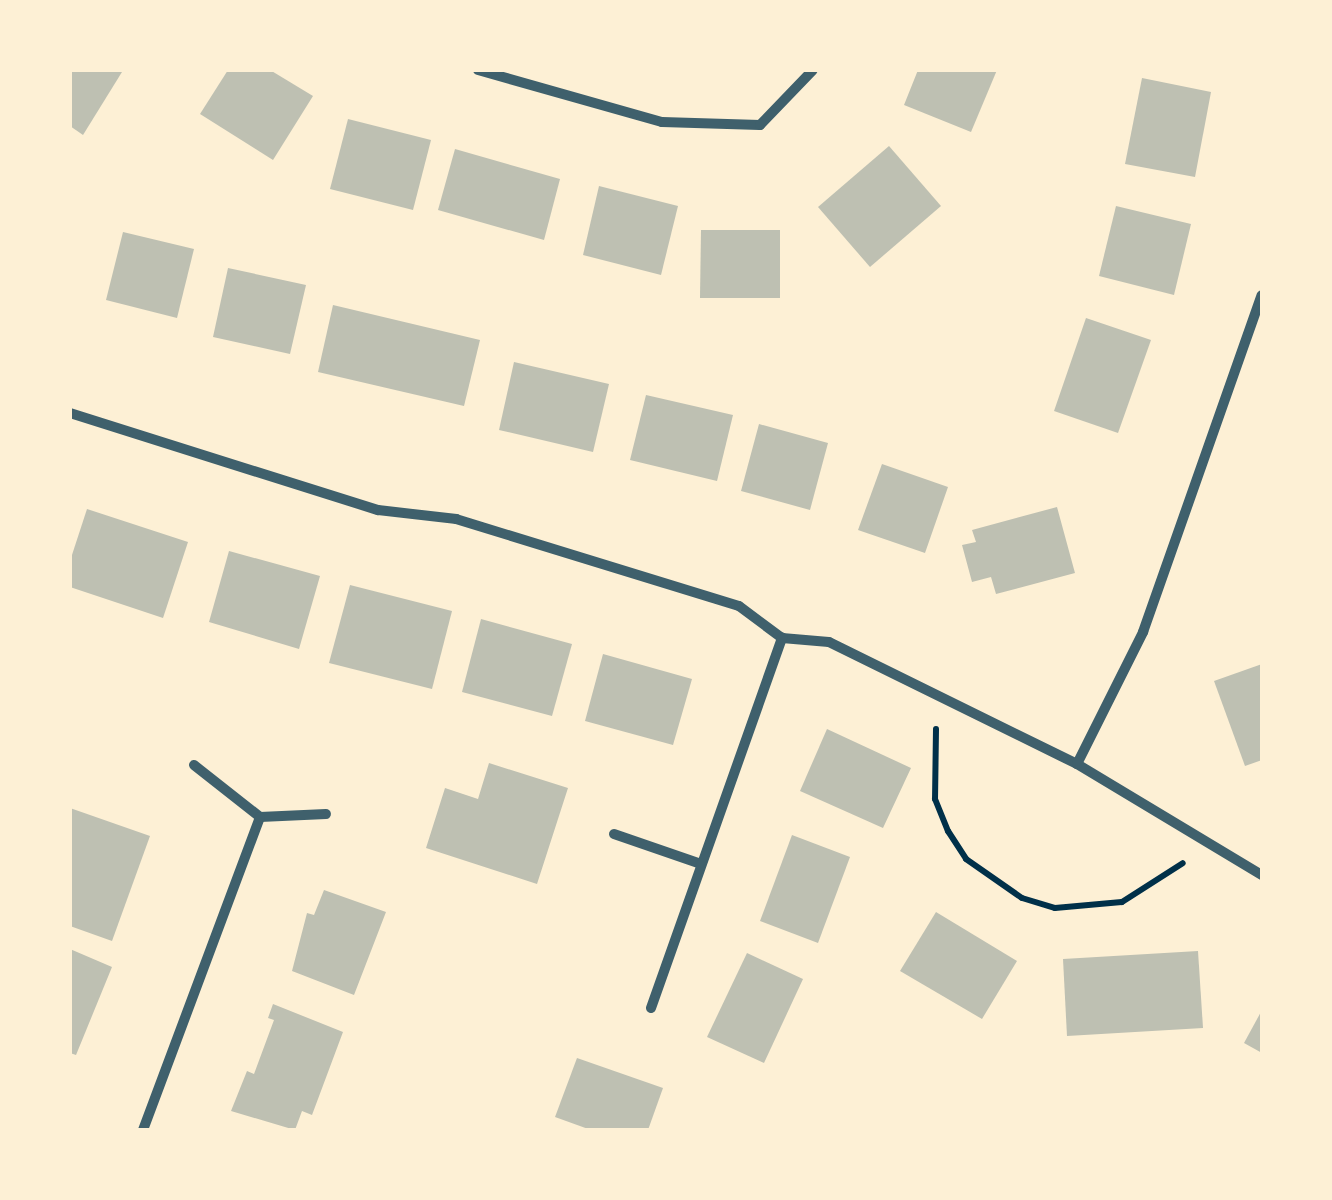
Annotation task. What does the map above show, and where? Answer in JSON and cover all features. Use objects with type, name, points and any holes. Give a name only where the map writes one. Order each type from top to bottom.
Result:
[{"type":"street","points":[[478,70],[662,122],[760,125],[813,70]]},
{"type":"street","points":[[1077,764],[1142,632],[1262,295]]},
{"type":"street","points":[[70,413],[378,510],[456,519],[739,606],[782,638],[829,642],[1077,764],[1262,875]]},
{"type":"street","points":[[651,1008],[698,864],[782,638]]},
{"type":"street","points":[[194,765],[260,817],[326,814]]},
{"type":"street","points":[[144,1130],[260,817]]},
{"type":"street","points":[[614,834],[698,864]]},
{"type":"path","points":[[947,700],[935,731],[935,800],[966,859],[1022,898],[1055,908],[1122,902],[1180,867],[1201,840]]},
{"type":"building","points":[[70,70],[122,72],[83,135],[70,126]]},
{"type":"building","points":[[228,70],[270,70],[313,96],[273,160],[200,114]]},
{"type":"building","points":[[918,70],[997,70],[971,132],[904,105]]},
{"type":"building","points":[[1142,78],[1211,92],[1195,177],[1125,164]]},
{"type":"building","points":[[348,119],[431,140],[413,210],[330,189]]},
{"type":"building","points":[[889,146],[941,206],[870,267],[818,207]]},
{"type":"building","points":[[455,149],[560,179],[544,240],[438,210]]},
{"type":"building","points":[[599,186],[678,206],[661,275],[583,255]]},
{"type":"building","points":[[1116,206],[1191,224],[1174,295],[1099,276]]},
{"type":"building","points":[[701,230],[780,230],[780,298],[700,298]]},
{"type":"building","points":[[123,232],[194,249],[177,318],[106,300]]},
{"type":"building","points":[[228,268],[306,285],[290,354],[213,337]]},
{"type":"building","points":[[333,305],[480,340],[464,406],[318,372]]},
{"type":"building","points":[[1086,318],[1151,340],[1118,433],[1054,411]]},
{"type":"building","points":[[514,362],[609,384],[593,452],[499,430]]},
{"type":"building","points":[[646,395],[733,415],[717,481],[630,460]]},
{"type":"building","points":[[759,424],[828,443],[810,510],[741,491]]},
{"type":"building","points":[[882,464],[948,487],[925,553],[858,530]]},
{"type":"building","points":[[1057,507],[1075,573],[996,594],[991,577],[972,582],[962,545],[976,542],[972,530]]},
{"type":"building","points":[[87,509],[188,542],[163,618],[70,587],[70,561]]},
{"type":"building","points":[[229,551],[320,576],[299,649],[209,622]]},
{"type":"building","points":[[350,585],[452,611],[432,689],[329,663]]},
{"type":"building","points":[[481,619],[572,644],[552,716],[462,692]]},
{"type":"building","points":[[603,654],[692,679],[673,745],[585,721]]},
{"type":"building","points":[[1262,664],[1262,760],[1245,766],[1214,681]]},
{"type":"building","points":[[827,729],[911,768],[883,828],[800,791]]},
{"type":"building","points":[[489,763],[568,788],[537,884],[426,848],[445,788],[478,799]]},
{"type":"building","points":[[70,808],[150,836],[112,941],[70,926]]},
{"type":"building","points":[[792,835],[850,857],[818,943],[760,921]]},
{"type":"building","points":[[324,890],[386,912],[354,995],[292,971],[307,913],[314,915]]},
{"type":"building","points":[[936,912],[1017,961],[982,1019],[900,971]]},
{"type":"building","points":[[70,949],[112,967],[76,1055],[70,1053]]},
{"type":"building","points":[[1198,951],[1203,1028],[1067,1036],[1063,959]]},
{"type":"building","points":[[747,953],[803,979],[764,1063],[707,1037]]},
{"type":"building","points":[[273,1004],[343,1032],[312,1115],[302,1111],[295,1130],[231,1111],[247,1071],[254,1074],[274,1020],[268,1018]]},
{"type":"building","points":[[1262,1010],[1262,1053],[1244,1043]]},
{"type":"building","points":[[577,1058],[663,1088],[648,1130],[591,1130],[555,1117]]}]
